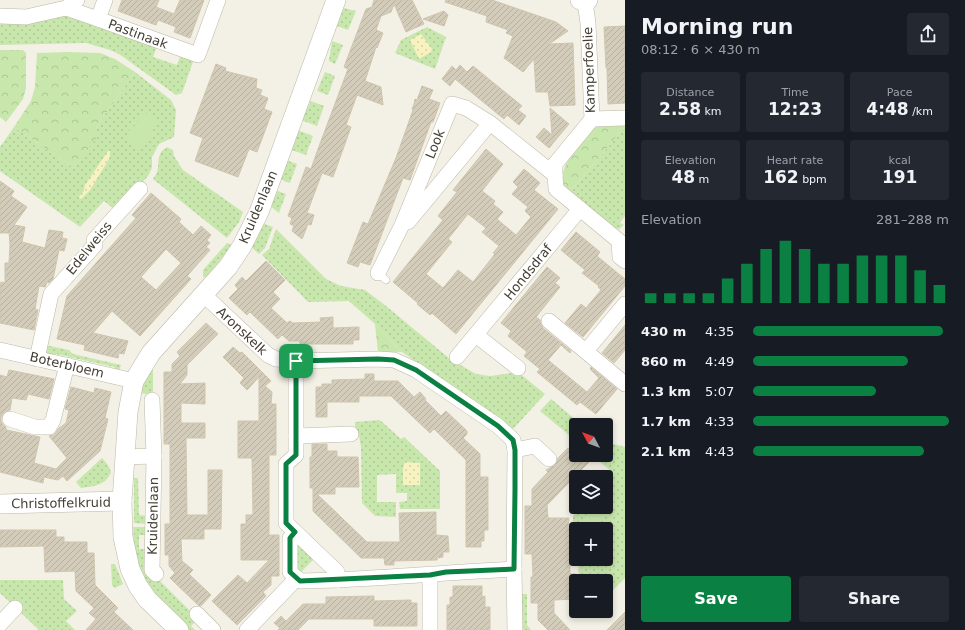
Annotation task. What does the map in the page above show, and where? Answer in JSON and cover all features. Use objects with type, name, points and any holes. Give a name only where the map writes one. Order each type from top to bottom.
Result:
[{"type":"street","name":"Pastinaak","points":[[105,0],[98,19],[198,56],[218,0]]},
{"type":"street","name":"Kruidenlaan","points":[[179,630],[147,599],[138,586],[130,569],[123,537],[122,502],[128,412],[134,381],[151,353],[228,267],[242,246],[256,217],[336,0]]},
{"type":"street","name":"Kamperfoelie","points":[[555,175],[556,164],[592,119],[588,23],[584,1]]},
{"type":"street","points":[[0,16],[26,16],[72,4],[98,19]]},
{"type":"street","name":"Look","points":[[382,277],[452,104],[466,108],[490,123],[555,175]]},
{"type":"street","points":[[592,119],[625,118]]},
{"type":"street","name":"Look","points":[[402,225],[406,225],[490,123]]},
{"type":"street","points":[[555,175],[556,189],[580,209],[622,237],[620,257],[625,261]]},
{"type":"street","name":"Edelweiss","points":[[37,358],[51,294],[95,245],[94,240],[140,189]]},
{"type":"street","name":"Hondsdraf","points":[[461,348],[476,335],[580,209]]},
{"type":"street","name":"Aronskelk","points":[[204,295],[268,355],[276,359],[296,361],[394,360],[416,370],[498,426],[513,440],[515,450],[515,630]]},
{"type":"street","points":[[586,351],[625,304]]},
{"type":"street","points":[[549,321],[625,384]]},
{"type":"street","points":[[476,335],[518,368]]},
{"type":"street","name":"Boterbloem","points":[[0,350],[134,381]]},
{"type":"street","points":[[296,361],[296,455],[286,464],[286,523],[337,572],[338,580]]},
{"type":"street","points":[[10,419],[35,428],[49,427],[53,420],[67,365]]},
{"type":"street","name":"Kruidenlaan","points":[[152,400],[154,456],[152,570],[156,574]]},
{"type":"street","points":[[296,436],[351,434]]},
{"type":"street","points":[[515,450],[535,446],[549,459]]},
{"type":"street","points":[[125,457],[154,456]]},
{"type":"street","name":"Christoffelkruid","points":[[0,504],[122,502]]},
{"type":"street","points":[[295,532],[290,538],[290,572],[300,581],[430,575],[446,572],[514,569]]},
{"type":"street","points":[[430,575],[430,630]]},
{"type":"street","points":[[247,630],[297,578]]},
{"type":"street","points":[[0,624],[15,608]]},
{"type":"street","points":[[197,614],[213,630]]},
{"type":"green space","points":[[344,8],[356,11],[348,30],[337,26]]},
{"type":"green space","points":[[63,12],[104,29],[110,28],[157,46],[153,57],[177,65],[181,54],[194,59],[182,93],[176,95],[119,54],[86,43],[0,45],[0,24],[32,23]]},
{"type":"green space","points":[[427,27],[446,37],[435,69],[395,53],[401,40]]},
{"type":"green space","points":[[332,41],[343,45],[335,64],[329,61]]},
{"type":"green space","points":[[0,50],[23,50],[26,53],[26,88],[23,99],[6,122],[0,117]]},
{"type":"green space","points":[[37,53],[100,53],[115,59],[135,72],[96,127],[98,136],[74,168],[14,127],[31,101],[35,87]]},
{"type":"green space","points":[[135,72],[171,100],[176,110],[174,137],[159,144],[152,157],[152,168],[148,176],[118,210],[114,209],[104,201],[80,227],[0,171],[0,147],[14,127],[74,168],[96,127]],"holes":[[[110,157],[90,190],[81,198],[79,197],[84,191],[85,185]]]},
{"type":"green space","points":[[325,72],[335,76],[328,95],[317,91]]},
{"type":"green space","points":[[311,101],[324,106],[317,126],[301,120]]},
{"type":"green space","points":[[143,111],[158,123],[145,143],[139,148],[132,146],[127,141],[127,135],[131,128],[136,125]]},
{"type":"green space","points":[[625,123],[625,127],[570,192],[563,182],[563,175],[564,168],[573,152],[595,126]]},
{"type":"green space","points":[[625,127],[625,216],[620,223],[624,225],[619,229],[614,228],[570,192]]},
{"type":"green space","points":[[298,130],[313,136],[306,155],[289,149]]},
{"type":"green space","points":[[167,147],[173,150],[174,156],[183,170],[243,212],[239,222],[227,238],[153,179],[158,171],[160,153]]},
{"type":"green space","points":[[286,160],[297,164],[290,183],[279,179]]},
{"type":"green space","points":[[275,190],[286,194],[279,213],[269,205]]},
{"type":"green space","points":[[262,223],[273,227],[265,248],[259,254],[250,246]]},
{"type":"green space","points":[[276,229],[326,279],[341,286],[365,290],[450,359],[476,374],[490,376],[518,372],[545,394],[513,429],[402,352],[375,324],[349,301],[308,302],[262,255],[269,249]]},
{"type":"green space","points":[[227,243],[235,245],[227,252],[206,277],[203,277],[203,270]]},
{"type":"green space","points":[[375,324],[402,352],[378,352]]},
{"type":"green space","points":[[45,345],[69,350],[73,354],[121,365],[118,374],[114,367],[56,354],[52,357],[46,353]]},
{"type":"green space","points":[[153,365],[153,393],[138,394]]},
{"type":"green space","points":[[551,399],[574,418],[569,418],[569,435],[540,411]]},
{"type":"green space","points":[[379,420],[401,439],[404,437],[440,471],[440,509],[400,509],[399,502],[407,501],[407,493],[396,493],[396,474],[377,475],[377,502],[396,502],[396,517],[375,516],[362,503],[361,447],[359,436],[355,432],[355,422]]},
{"type":"green space","points":[[613,444],[625,447],[625,578],[613,590],[613,574],[579,574],[578,566],[613,566],[613,522],[599,522],[604,516],[602,514],[613,514],[613,470],[610,470],[600,462],[613,462]]},
{"type":"green space","points":[[102,458],[108,465],[111,472],[109,477],[102,483],[81,488],[76,482]]},
{"type":"green space","points":[[134,478],[138,478],[139,515],[147,516],[148,524],[134,523]]},
{"type":"green space","points":[[575,514],[589,514],[585,522],[573,522],[573,516]]},
{"type":"green space","points":[[589,514],[602,514],[604,516],[599,522],[585,522]]},
{"type":"green space","points":[[133,527],[148,527],[147,535],[139,535],[139,549],[148,549],[148,569],[198,619],[191,626],[195,630],[190,630],[152,593],[142,575],[137,560],[134,546]]},
{"type":"green space","points":[[294,539],[315,558],[300,573],[294,567]]},
{"type":"green space","points":[[111,564],[115,564],[123,584],[115,588],[112,585]]},
{"type":"green space","points":[[0,580],[63,580],[64,599],[77,611],[66,621],[75,630],[39,630],[0,593]]},
{"type":"green space","points":[[521,594],[527,594],[527,625],[531,630],[521,630]]},
{"type":"sand","points":[[421,34],[432,49],[431,52],[419,59],[410,40]]},
{"type":"sand","points":[[108,151],[110,151],[110,157],[90,190],[81,199],[79,198],[84,191],[85,185]]},
{"type":"sand","points":[[405,462],[420,463],[420,485],[403,485],[403,468]]},
{"type":"building","points":[[122,0],[159,0],[156,7],[174,14],[180,0],[204,0],[190,38],[174,32],[176,27],[158,20],[156,25],[118,11]]},
{"type":"building","points":[[374,0],[412,0],[424,24],[406,32],[394,4],[391,12],[381,16],[376,30],[383,33],[377,48],[376,47],[365,81],[381,87],[383,105],[357,95],[346,125],[351,127],[333,177],[322,173],[307,213],[314,215],[311,225],[308,224],[302,239],[292,231],[294,226],[290,224],[292,218],[288,216],[306,167],[311,169],[348,69],[344,67],[366,9],[372,7]]},
{"type":"building","points":[[446,0],[492,0],[556,22],[568,31],[549,44],[573,43],[575,105],[550,106],[548,92],[536,92],[534,59],[523,72],[504,58],[513,36],[506,33],[508,30],[486,22],[487,16],[445,2]]},
{"type":"building","points":[[444,11],[448,15],[444,26],[423,19]]},
{"type":"building","points":[[625,26],[625,103],[608,104],[604,27]]},
{"type":"building","points":[[216,64],[226,68],[225,71],[257,79],[256,88],[262,90],[260,95],[268,98],[264,109],[272,112],[257,152],[249,149],[238,177],[195,161],[203,138],[190,133]]},
{"type":"building","points":[[460,65],[467,72],[473,66],[522,106],[518,110],[526,116],[519,125],[507,115],[504,119],[455,79],[450,86],[442,79],[452,66],[456,70]]},
{"type":"building","points":[[422,86],[433,90],[429,99],[440,103],[433,122],[431,122],[410,180],[403,178],[370,265],[360,262],[358,267],[347,263],[363,222],[368,224],[396,158],[413,110],[415,99],[417,100]]},
{"type":"building","points":[[550,108],[569,124],[549,148],[536,137],[544,128],[552,135]]},
{"type":"building","points":[[486,149],[503,164],[482,191],[495,201],[493,204],[503,212],[497,219],[516,235],[531,217],[525,211],[528,207],[512,194],[518,187],[513,182],[524,169],[540,183],[534,190],[558,209],[456,334],[432,313],[430,315],[393,282],[443,220],[438,216],[457,192],[453,190]],"holes":[[[468,214],[486,228],[482,232],[499,246],[493,253],[495,254],[473,282],[458,270],[443,288],[426,274],[452,242],[448,239]]]},
{"type":"building","points":[[0,181],[14,191],[11,196],[27,207],[14,225],[25,227],[22,242],[45,248],[49,230],[63,232],[62,238],[67,239],[64,251],[59,250],[53,279],[49,283],[47,282],[45,287],[39,286],[35,309],[38,310],[34,330],[0,323],[0,288],[1,282],[5,283],[5,263],[9,263],[10,245],[9,232],[0,233]]},
{"type":"building","points":[[151,193],[181,219],[179,222],[193,235],[201,226],[211,235],[207,240],[210,243],[206,247],[210,250],[187,276],[191,279],[140,336],[112,311],[93,333],[128,341],[124,354],[119,353],[118,358],[84,350],[85,345],[57,339],[67,296],[136,218],[132,215]],"holes":[[[166,249],[181,263],[156,290],[141,277]]]},
{"type":"building","points":[[576,232],[600,252],[597,256],[625,279],[625,286],[583,337],[565,323],[581,304],[586,308],[601,290],[598,287],[599,286],[582,273],[585,270],[561,250]]},
{"type":"building","points":[[266,261],[285,280],[273,292],[280,299],[271,308],[287,323],[290,321],[293,323],[321,322],[320,318],[333,317],[333,328],[359,327],[359,340],[353,340],[353,344],[300,344],[300,341],[289,341],[282,335],[278,339],[250,312],[247,315],[229,298],[238,289],[235,285],[242,277],[246,281]]},
{"type":"building","points":[[547,267],[560,278],[555,283],[560,287],[536,317],[540,320],[543,328],[571,351],[570,353],[561,345],[548,360],[587,392],[599,378],[590,369],[591,367],[617,389],[596,414],[580,402],[577,405],[537,372],[540,369],[524,356],[527,352],[508,336],[511,331],[501,323]]},
{"type":"building","points":[[206,323],[218,334],[187,365],[187,375],[180,384],[205,383],[205,404],[181,403],[181,423],[205,423],[205,438],[186,438],[187,515],[208,515],[208,470],[222,470],[221,529],[204,529],[204,539],[181,539],[182,561],[193,570],[189,574],[211,595],[201,606],[198,605],[170,578],[175,573],[169,566],[169,555],[165,555],[165,524],[170,524],[170,444],[164,444],[164,372],[172,372],[172,364],[180,356],[177,352]]},
{"type":"building","points":[[625,325],[625,350],[614,363],[602,353]]},
{"type":"building","points":[[233,347],[240,353],[242,352],[271,381],[265,386],[272,392],[271,404],[276,404],[276,455],[269,455],[269,535],[279,535],[279,576],[271,576],[271,585],[263,592],[266,596],[237,625],[212,601],[238,575],[247,583],[269,560],[241,560],[241,524],[246,524],[246,515],[253,515],[252,458],[238,458],[238,421],[259,421],[259,377],[247,390],[240,383],[244,378],[223,357]]},
{"type":"building","points":[[9,370],[54,379],[49,399],[28,394],[26,400],[12,398],[10,410],[4,413],[1,417],[1,421],[6,427],[6,430],[40,437],[34,463],[56,469],[67,458],[49,436],[54,435],[59,428],[66,423],[69,410],[65,409],[71,387],[94,393],[95,388],[111,392],[105,418],[108,419],[100,451],[67,481],[63,476],[58,480],[44,477],[43,483],[0,472],[0,375],[7,377]]},
{"type":"building","points":[[365,374],[374,374],[374,381],[398,381],[414,397],[420,392],[426,399],[425,400],[441,416],[446,411],[467,431],[467,434],[463,438],[480,454],[480,477],[488,477],[488,530],[484,530],[484,541],[481,541],[481,547],[466,547],[466,460],[434,429],[430,433],[391,396],[359,396],[359,402],[327,402],[327,417],[316,417],[316,387],[322,387],[322,384],[332,384],[332,380],[365,379]]},
{"type":"building","points":[[312,444],[327,444],[327,451],[337,451],[337,457],[358,457],[359,487],[335,487],[335,494],[317,494],[367,542],[400,542],[399,513],[436,512],[436,535],[448,536],[449,552],[443,552],[443,557],[437,558],[437,560],[394,561],[394,565],[385,565],[384,558],[361,558],[313,511],[313,488],[310,488],[310,457],[312,457]]},
{"type":"building","points":[[568,448],[569,462],[589,462],[581,470],[569,470],[569,482],[547,505],[548,518],[569,518],[568,528],[570,566],[569,599],[554,600],[554,613],[570,630],[548,630],[538,620],[538,603],[531,603],[531,577],[533,577],[532,554],[525,554],[525,506],[532,506],[532,489],[548,472],[546,470],[555,465],[558,458]]},
{"type":"building","points":[[0,530],[56,530],[56,537],[64,537],[64,542],[87,542],[87,553],[94,553],[95,585],[118,608],[114,612],[133,630],[86,630],[96,619],[89,613],[94,608],[76,591],[75,571],[45,572],[44,546],[0,547]]},
{"type":"building","points":[[453,586],[482,586],[482,597],[485,596],[485,607],[490,607],[490,630],[447,630],[447,605],[450,605],[450,597],[453,597]]},
{"type":"building","points":[[374,596],[374,601],[411,600],[411,603],[417,603],[417,626],[374,626],[374,619],[309,619],[298,630],[278,630],[280,628],[274,623],[281,616],[286,621],[303,604],[326,604],[326,597]]},
{"type":"building","points":[[625,612],[625,630],[607,630]]},
{"type":"route","points":[[394,360],[416,370],[498,426],[513,440],[515,450],[514,569],[446,572],[430,575],[300,581],[290,572],[290,538],[295,532],[286,523],[286,464],[296,455],[296,361],[394,360]]}]
